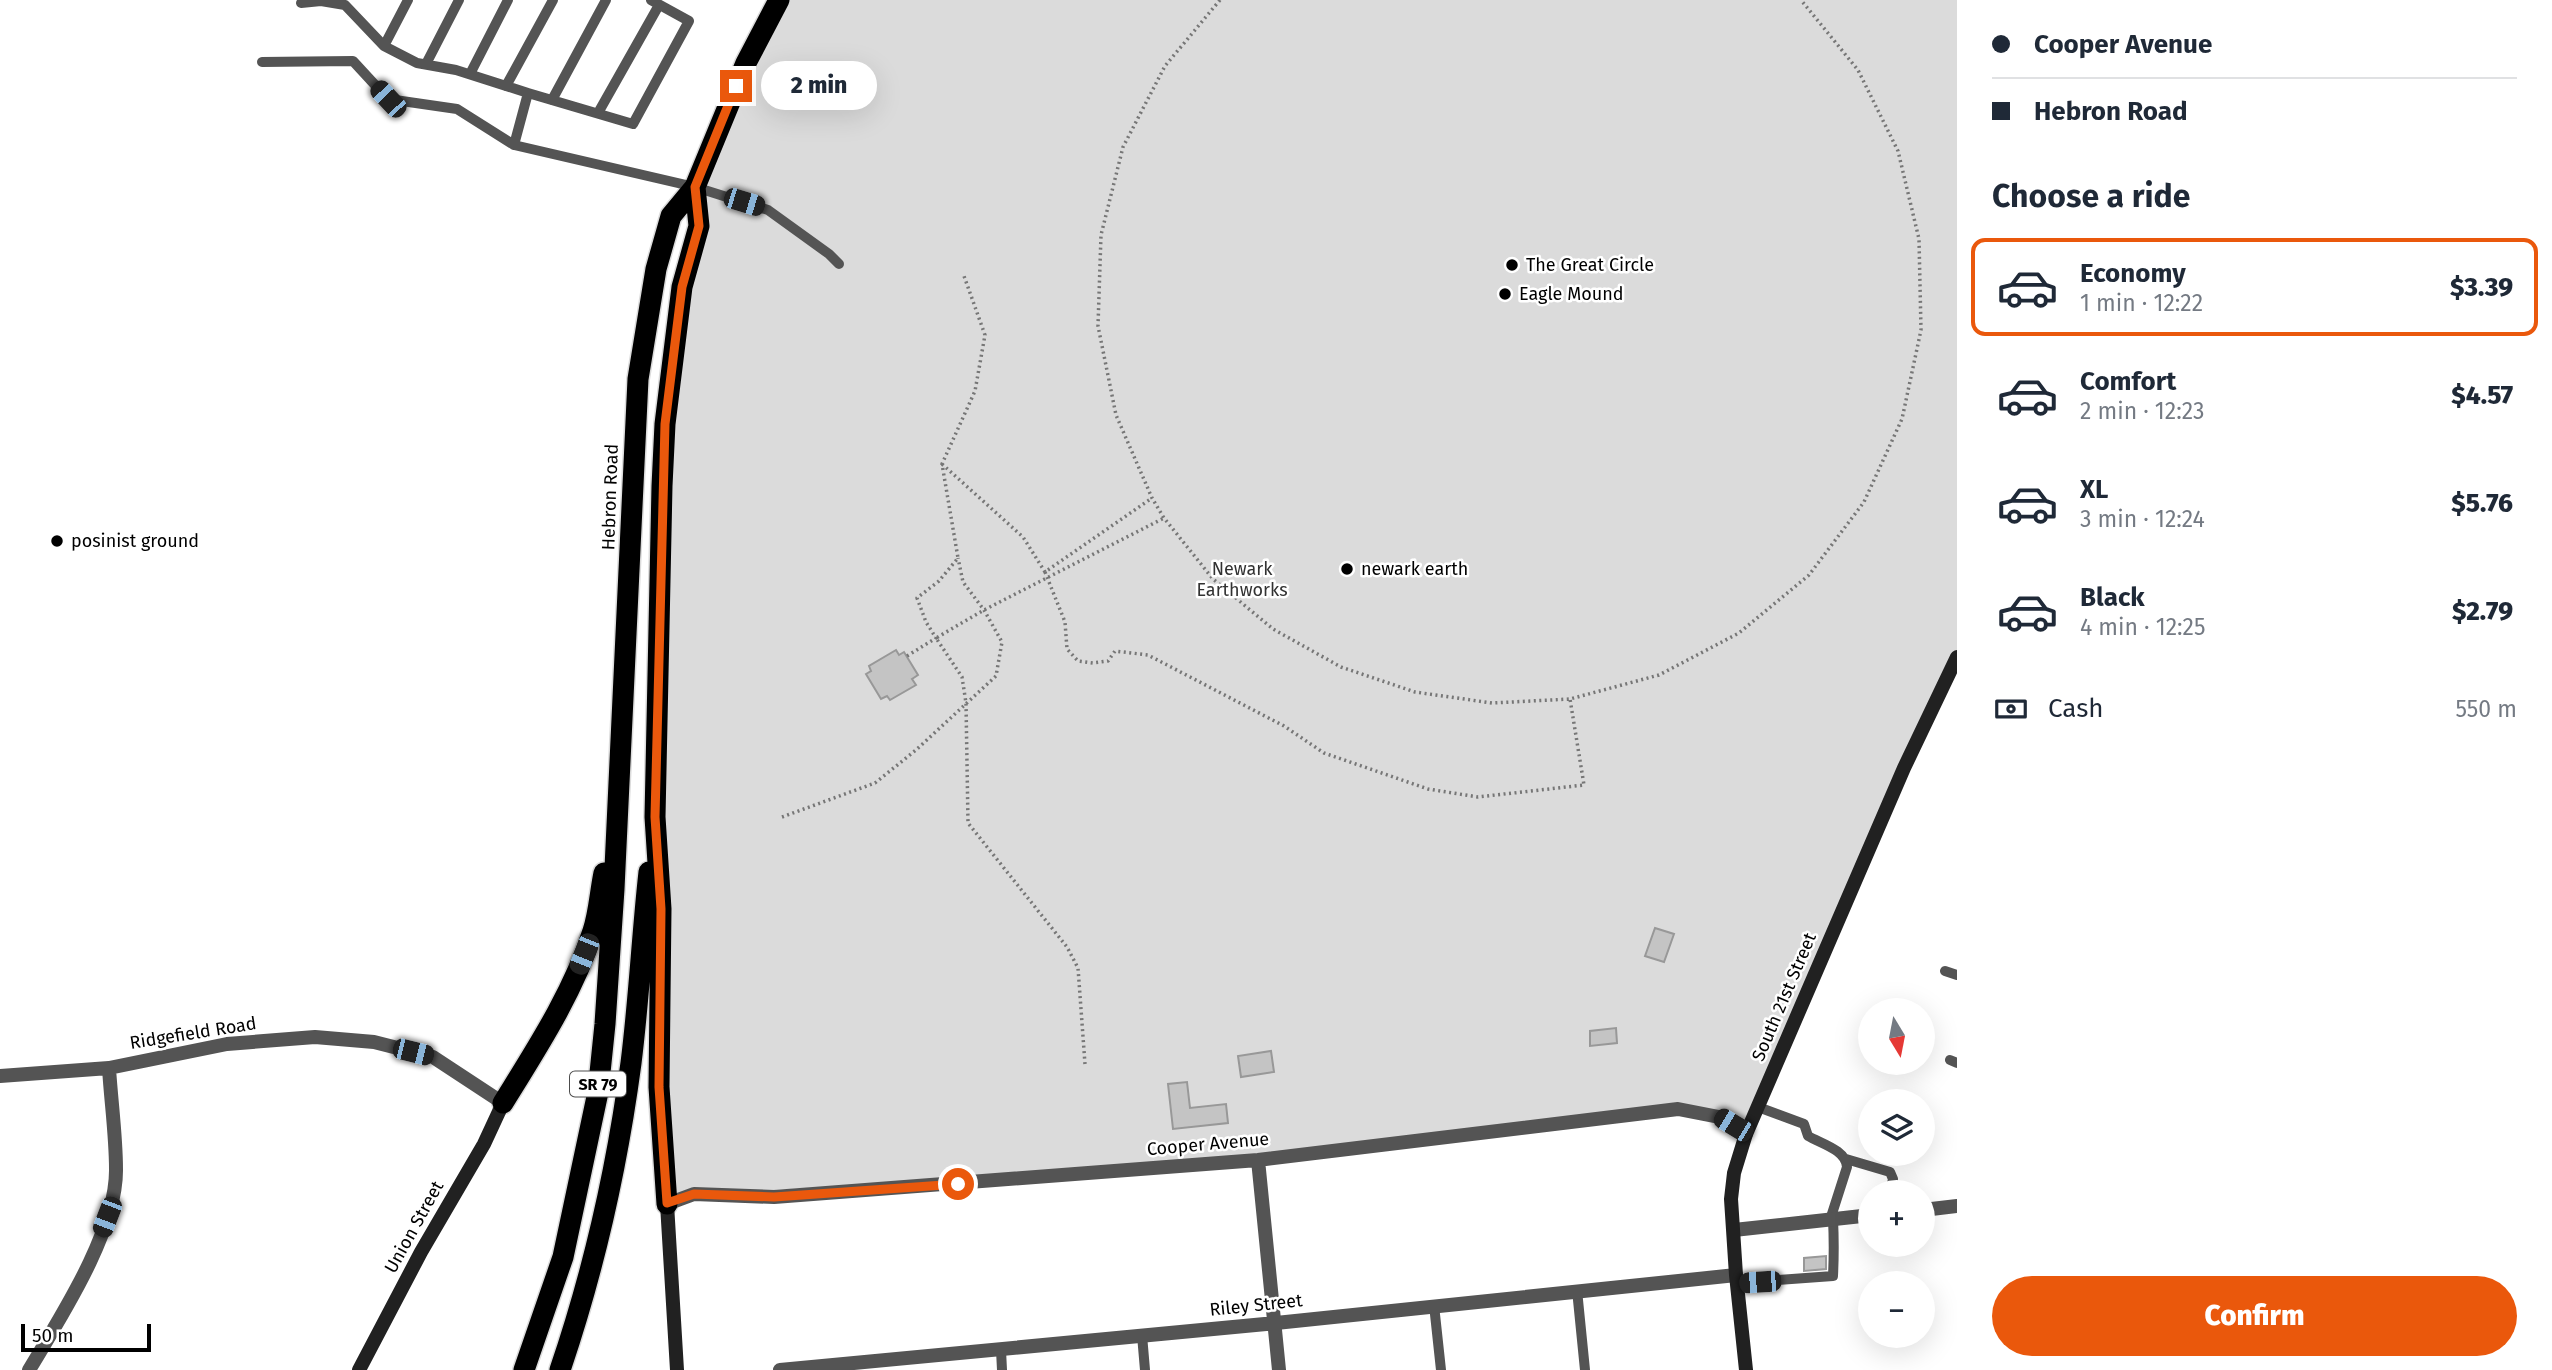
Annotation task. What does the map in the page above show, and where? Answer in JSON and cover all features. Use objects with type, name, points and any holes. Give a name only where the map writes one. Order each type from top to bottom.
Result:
[{"type":"highway","name":"Hebron Road","points":[[616,820],[638,379],[656,269],[671,216],[695,187],[746,63],[779,0]]},
{"type":"highway","name":"Hebron Road","points":[[655,817],[665,424],[682,287],[699,226],[695,187]]},
{"type":"highway","points":[[655,817],[661,909],[659,1087],[667,1203]]},
{"type":"highway","name":"SR 79","points":[[560,1370],[599,1242],[620,1141],[631,1061],[655,817]]},
{"type":"highway","points":[[503,1103],[538,1047],[594,930],[608,849],[616,820]]},
{"type":"highway","name":"SR 79","points":[[524,1370],[563,1257],[597,1092],[605,1024],[616,820]]},
{"type":"main road","name":"South 21st Street","points":[[1746,1370],[1731,1199],[1734,1173],[1746,1134],[1904,768],[1957,657]]},
{"type":"main road","name":"Union Street","points":[[359,1370],[421,1252],[484,1144],[503,1103]]},
{"type":"main road","points":[[667,1203],[677,1370]]},
{"type":"street","name":"Ridgefield Road","points":[[0,1076],[109,1068],[227,1044],[315,1037],[374,1042],[433,1056],[503,1103]]},
{"type":"street","points":[[29,1370],[92,1258],[107,1217],[117,1170],[109,1068]]},
{"type":"street","name":"Cooper Avenue","points":[[667,1203],[694,1194],[774,1197],[1258,1160],[1678,1109],[1719,1117],[1746,1134]]},
{"type":"street","points":[[1258,1160],[1279,1370]]},
{"type":"street","points":[[1935,1209],[1957,1206]]},
{"type":"street","points":[[1734,1230],[1858,1216]]},
{"type":"street","name":"Riley Street","points":[[780,1370],[854,1366],[1577,1290],[1736,1279]]},
{"type":"lane","points":[[303,0],[302,3],[321,1],[345,5],[384,47],[417,62],[470,74],[633,124],[688,21],[655,2],[598,113]]},
{"type":"lane","points":[[351,12],[358,0]]},
{"type":"lane","points":[[384,47],[408,0]]},
{"type":"lane","points":[[426,64],[459,0]]},
{"type":"lane","points":[[470,74],[508,0]]},
{"type":"lane","points":[[506,86],[553,0]]},
{"type":"lane","points":[[552,100],[606,0]]},
{"type":"lane","points":[[262,62],[353,61],[388,99],[457,109],[514,145],[695,187],[768,210],[839,264]]},
{"type":"lane","points":[[514,145],[528,93]]},
{"type":"lane","points":[[1945,971],[1957,975]]},
{"type":"lane","points":[[1736,1279],[1832,1276],[1835,1247],[1831,1219],[1847,1167],[1842,1154],[1808,1136],[1804,1125],[1758,1107]]},
{"type":"lane","points":[[1846,1159],[1890,1172],[1893,1180]]},
{"type":"lane","points":[[1577,1290],[1585,1370]]},
{"type":"lane","points":[[1434,1305],[1441,1370]]},
{"type":"lane","points":[[1142,1335],[1144,1370]]},
{"type":"lane","points":[[1001,1350],[1002,1370]]},
{"type":"path","points":[[1220,0],[1165,66],[1123,147],[1101,235],[1098,326],[1116,415],[1152,498],[1164,518],[1213,579],[1273,629],[1341,667],[1415,692],[1492,703],[1570,699],[1658,676],[1739,633],[1809,575],[1864,502],[1902,419],[1921,330],[1919,240],[1898,151],[1858,70],[1801,0]]},
{"type":"path","points":[[782,817],[875,783],[915,751],[996,676],[1002,642],[984,610],[963,582],[942,464],[975,391],[985,335],[964,276]]},
{"type":"path","points":[[942,464],[1023,537],[1048,578],[1065,622],[1067,649],[1078,661],[1108,661],[1115,652],[1148,655],[1283,726],[1324,753],[1428,789],[1478,797],[1584,785],[1570,699]]},
{"type":"path","points":[[1045,572],[1152,498]]},
{"type":"path","points":[[907,656],[984,610],[1164,518]]},
{"type":"path","points":[[958,558],[939,581],[917,598],[926,622],[962,677],[966,703],[968,823],[1067,947],[1078,968],[1085,1064]]},
{"type":"green space","name":"Newark Earthworks","points":[[779,0],[1957,0],[1957,657],[1746,1134],[1678,1109],[1258,1160],[726,1193],[667,1204],[659,1087],[665,424],[695,187]]},
{"type":"building","points":[[896,650],[899,655],[904,652],[918,675],[912,679],[916,685],[890,700],[887,696],[881,699],[866,674],[871,671],[869,666]]},
{"type":"building","points":[[1655,928],[1674,934],[1664,962],[1645,956]]},
{"type":"building","points":[[1616,1028],[1617,1043],[1590,1046],[1590,1031]]},
{"type":"building","points":[[1271,1051],[1274,1072],[1241,1077],[1238,1056]]},
{"type":"building","points":[[1187,1082],[1190,1108],[1226,1104],[1228,1123],[1173,1129],[1168,1084]]},
{"type":"building","points":[[1826,1256],[1826,1269],[1804,1271],[1804,1258]]},
{"type":"place","name":"The Great Circle","points":[[1512,265]]},
{"type":"place","name":"Eagle Mound","points":[[1505,294]]},
{"type":"place","name":"posinist ground","points":[[57,541]]},
{"type":"place","name":"newark earth","points":[[1347,569]]},
{"type":"route","points":[[736,86],[695,187],[699,226],[682,287],[665,424],[655,817],[661,909],[659,1087],[667,1203],[694,1194],[726,1193],[774,1197],[958,1184]]}]
